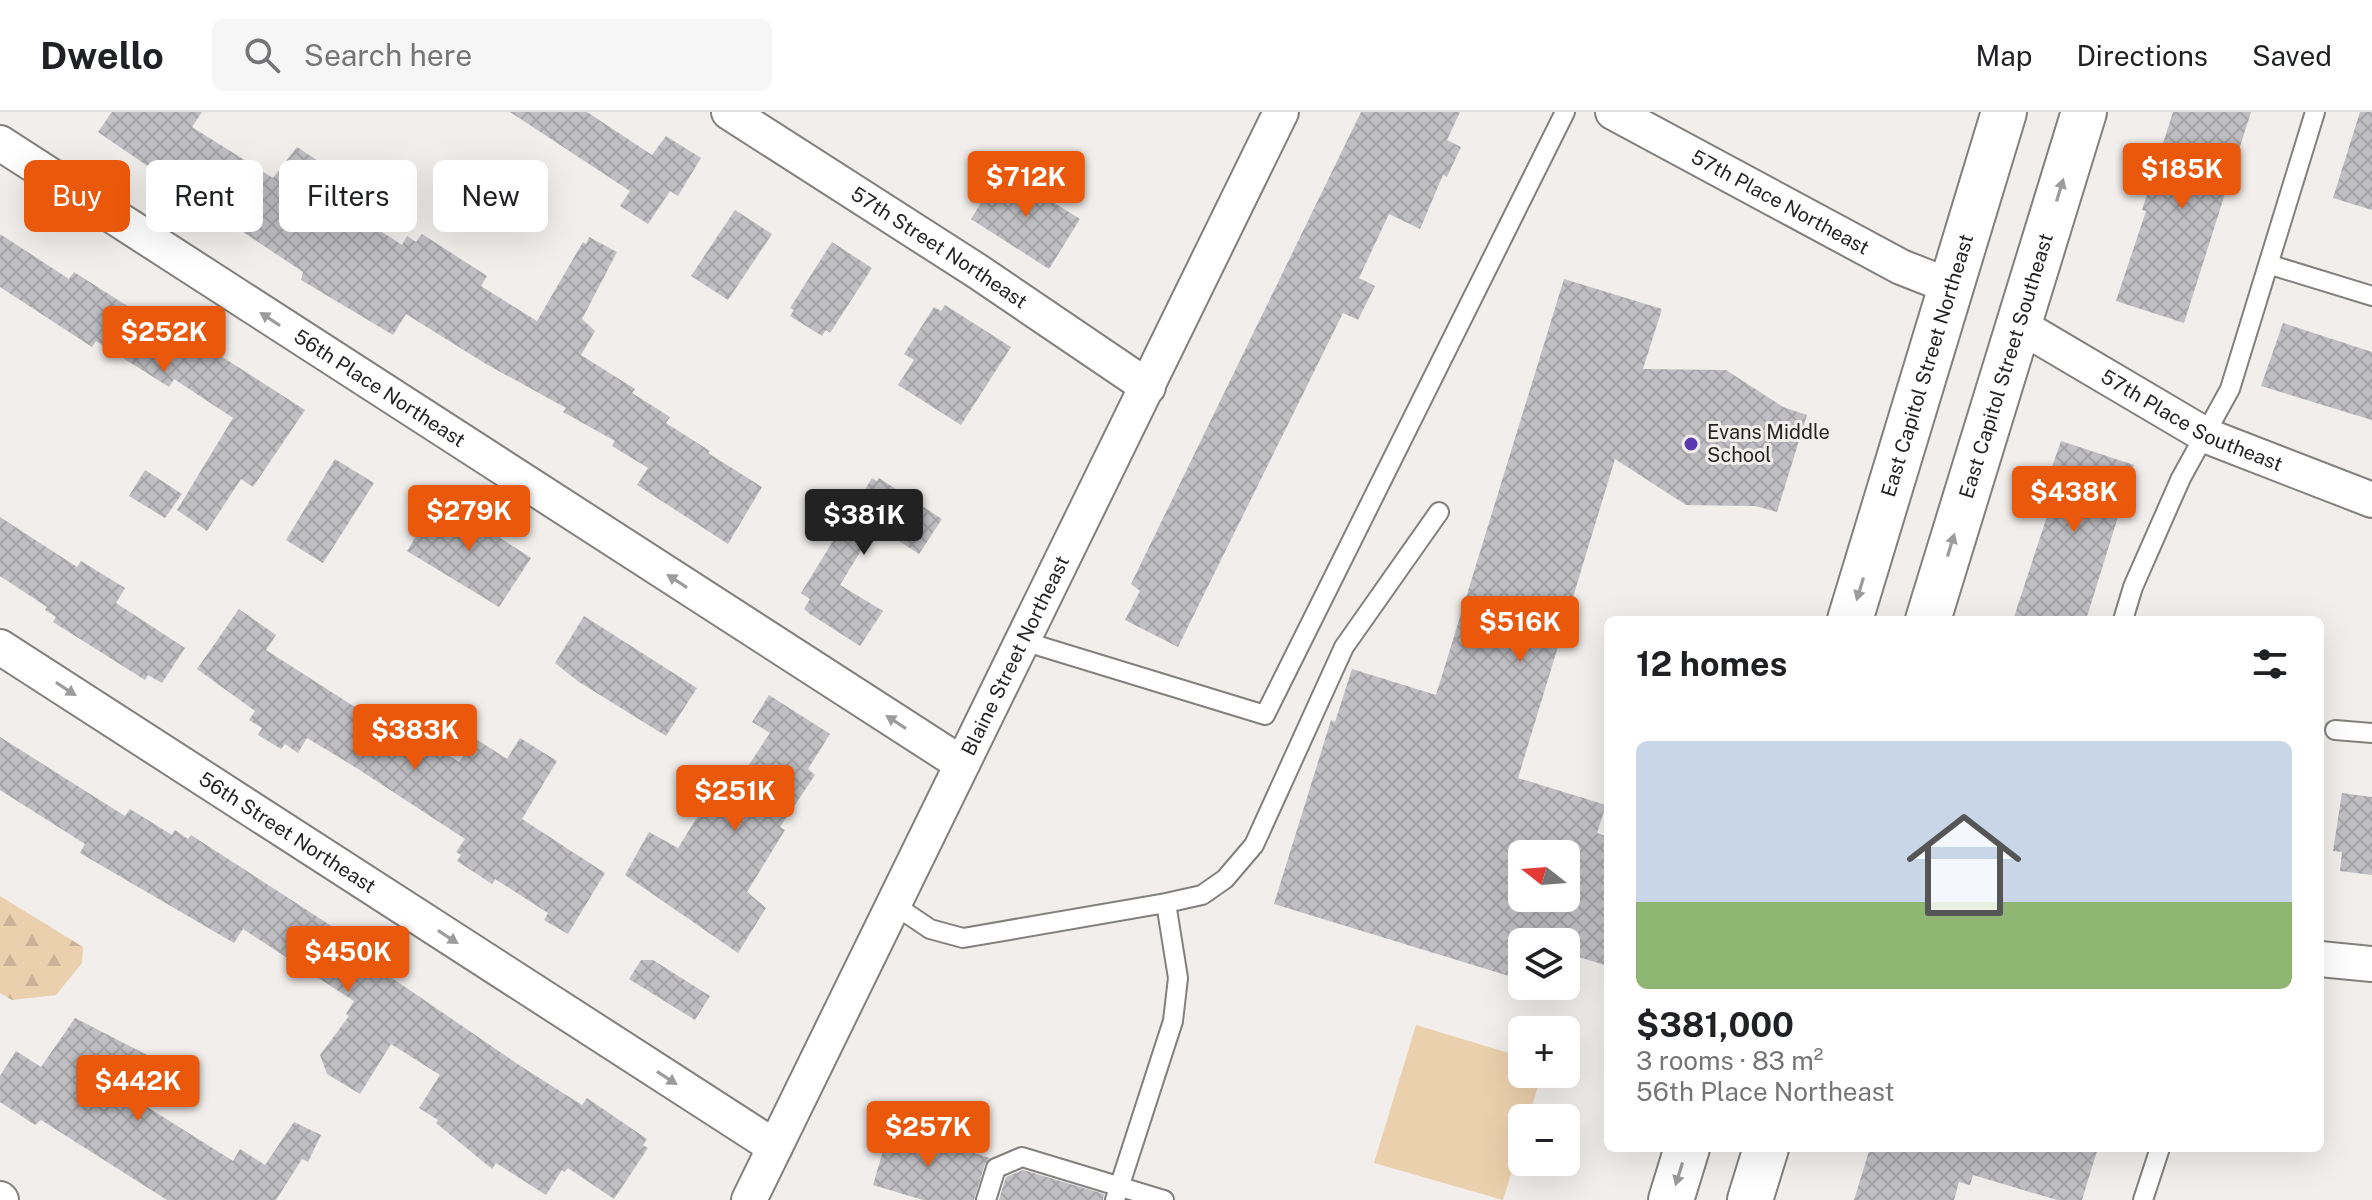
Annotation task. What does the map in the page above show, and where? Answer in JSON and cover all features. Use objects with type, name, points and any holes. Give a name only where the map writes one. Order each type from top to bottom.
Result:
[{"type":"main road","name":"East Capitol Street Northeast","points":[[1851,616],[2004,112]]},
{"type":"main road","name":"East Capitol Street Southeast","points":[[1929,616],[2084,112]]},
{"type":"main road","points":[[1671,1200],[1686,1152]]},
{"type":"main road","points":[[1750,1200],[1765,1152]]},
{"type":"street","name":"57th Street Northeast","points":[[729,112],[977,271],[1148,387]]},
{"type":"street","name":"Blaine Street Northeast","points":[[749,1200],[1281,112]]},
{"type":"street","name":"57th Place Northeast","points":[[1613,112],[1901,267],[1952,287]]},
{"type":"street","name":"56th Place Northeast","points":[[0,143],[962,764]]},
{"type":"street","name":"57th Place Southeast","points":[[2019,325],[2207,436],[2372,500]]},
{"type":"street","name":"56th Street Northeast","points":[[0,647],[775,1147]]},
{"type":"street","points":[[2324,959],[2372,964]]},
{"type":"lane","points":[[1023,641],[1265,715],[1565,112]]},
{"type":"lane","points":[[2124,616],[2151,543],[2181,478],[2207,436],[2230,389],[2271,265],[2315,112]]},
{"type":"lane","points":[[2271,265],[2372,296]]},
{"type":"lane","points":[[893,904],[930,929],[963,938],[1202,895],[1225,879],[1254,845],[1344,647],[1439,512]]},
{"type":"lane","points":[[2335,730],[2372,733]]},
{"type":"lane","points":[[1118,1193],[1173,1021],[1178,978],[1166,903]]},
{"type":"lane","points":[[2143,1200],[2159,1152]]},
{"type":"lane","points":[[986,1200],[996,1168],[1022,1157],[1118,1193],[1164,1200]]},
{"type":"green space","points":[[0,896],[83,947],[82,963],[56,995],[12,1000],[0,993]]},
{"type":"green space","points":[[1416,1025],[1508,1053],[1508,1088],[1538,1088],[1532,1104],[1508,1104],[1508,1176],[1510,1176],[1503,1200],[1374,1163]]},
{"type":"building","points":[[112,112],[202,112],[192,127],[244,160],[146,160],[146,165],[98,132]]},
{"type":"building","points":[[510,112],[587,112],[652,155],[666,136],[701,158],[678,196],[670,191],[648,224],[620,206],[630,191]]},
{"type":"building","points":[[1361,112],[1460,112],[1447,140],[1461,147],[1447,177],[1443,175],[1420,229],[1389,214],[1359,278],[1375,286],[1358,320],[1343,313],[1178,647],[1125,620],[1140,591],[1131,584]]},
{"type":"building","points":[[2173,112],[2251,112],[2184,323],[2116,301],[2146,211],[2142,210]]},
{"type":"building","points":[[2360,112],[2372,112],[2372,210],[2333,198]]},
{"type":"building","points":[[297,147],[317,160],[287,160]]},
{"type":"building","points":[[279,170],[279,232],[382,232],[402,245],[407,236],[416,242],[422,234],[487,276],[481,286],[537,321],[583,242],[586,244],[589,237],[617,252],[582,319],[595,331],[581,355],[635,389],[632,393],[670,417],[666,423],[762,487],[728,544],[637,485],[648,468],[612,446],[615,441],[563,412],[566,408],[486,364],[406,314],[393,335],[301,280],[303,272],[243,232],[263,232],[263,172],[273,178]]},
{"type":"building","points":[[1002,170],[1080,219],[1049,269],[971,219]]},
{"type":"building","points":[[735,210],[772,234],[728,300],[691,276]]},
{"type":"building","points":[[0,234],[69,279],[74,272],[209,358],[213,351],[305,410],[253,487],[241,479],[207,531],[177,510],[233,418],[174,379],[169,387],[96,341],[92,347],[0,287]]},
{"type":"building","points":[[832,242],[872,268],[830,333],[826,330],[822,336],[790,316],[794,310],[790,308]]},
{"type":"building","points":[[1564,279],[1662,309],[1643,369],[1726,370],[1783,407],[1807,415],[1777,512],[1755,506],[1686,505],[1615,459],[1518,778],[1604,804],[1597,833],[1604,836],[1604,965],[1580,957],[1580,928],[1508,928],[1508,976],[1274,904],[1331,720],[1335,722],[1352,669],[1436,695]]},
{"type":"building","points":[[945,305],[1011,347],[961,425],[898,385],[914,360],[904,354],[934,307],[941,311]]},
{"type":"building","points":[[2283,323],[2372,352],[2372,420],[2261,386]]},
{"type":"building","points":[[2061,441],[2134,465],[2087,616],[2014,616],[2051,504],[2040,501]]},
{"type":"building","points":[[335,459],[374,483],[323,563],[286,540]]},
{"type":"building","points":[[145,470],[182,494],[165,518],[129,496]]},
{"type":"building","points":[[872,478],[877,481],[879,478],[942,519],[919,554],[876,526],[840,585],[883,611],[860,646],[804,609],[810,599],[801,593]]},
{"type":"building","points":[[439,498],[531,558],[499,607],[407,551]]},
{"type":"building","points":[[0,517],[77,567],[81,561],[125,588],[116,603],[185,648],[162,683],[148,675],[145,680],[53,622],[56,617],[45,610],[47,607],[0,576]]},
{"type":"building","points":[[239,609],[276,635],[266,650],[358,709],[383,723],[387,716],[459,762],[476,739],[507,759],[520,738],[557,761],[522,819],[605,873],[568,934],[544,920],[548,913],[495,879],[492,884],[457,861],[461,855],[456,852],[465,839],[355,767],[307,738],[298,753],[285,744],[281,749],[258,735],[262,728],[249,720],[255,711],[197,669]]},
{"type":"building","points":[[584,616],[697,688],[666,736],[579,682],[555,663]]},
{"type":"building","points":[[769,695],[830,734],[808,769],[815,775],[780,827],[785,830],[747,892],[766,908],[738,953],[625,875],[649,832],[678,848],[716,787],[729,795],[770,733],[752,722]]},
{"type":"building","points":[[0,737],[125,816],[130,809],[172,835],[175,830],[188,839],[191,835],[350,938],[347,942],[360,950],[357,954],[522,1067],[582,1105],[587,1098],[647,1139],[643,1145],[648,1148],[614,1199],[568,1168],[565,1172],[562,1170],[546,1195],[496,1163],[492,1169],[436,1123],[438,1120],[419,1108],[440,1075],[391,1044],[360,1094],[327,1074],[320,1055],[349,1016],[346,1014],[354,1001],[243,929],[234,943],[80,853],[85,844],[0,790]]},
{"type":"building","points":[[2342,793],[2372,797],[2372,875],[2340,871],[2342,852],[2333,851]]},
{"type":"building","points":[[641,960],[653,960],[710,996],[695,1020],[629,979]]},
{"type":"building","points":[[75,1018],[155,1059],[133,1098],[233,1161],[240,1149],[265,1165],[294,1122],[321,1135],[308,1162],[302,1159],[276,1200],[167,1200],[41,1120],[35,1125],[0,1102],[0,1076],[16,1051],[41,1067]]},
{"type":"building","points":[[890,1127],[990,1158],[985,1164],[974,1200],[923,1200],[873,1185]]},
{"type":"building","points":[[1869,1152],[2097,1152],[2082,1200],[2057,1200],[1973,1175],[1970,1185],[1959,1182],[1954,1200],[1854,1200]]},
{"type":"building","points":[[1023,1170],[1104,1194],[1103,1200],[999,1200],[1006,1177]]},
{"type":"place","name":"Evans Middle School","points":[[1691,444]]}]
